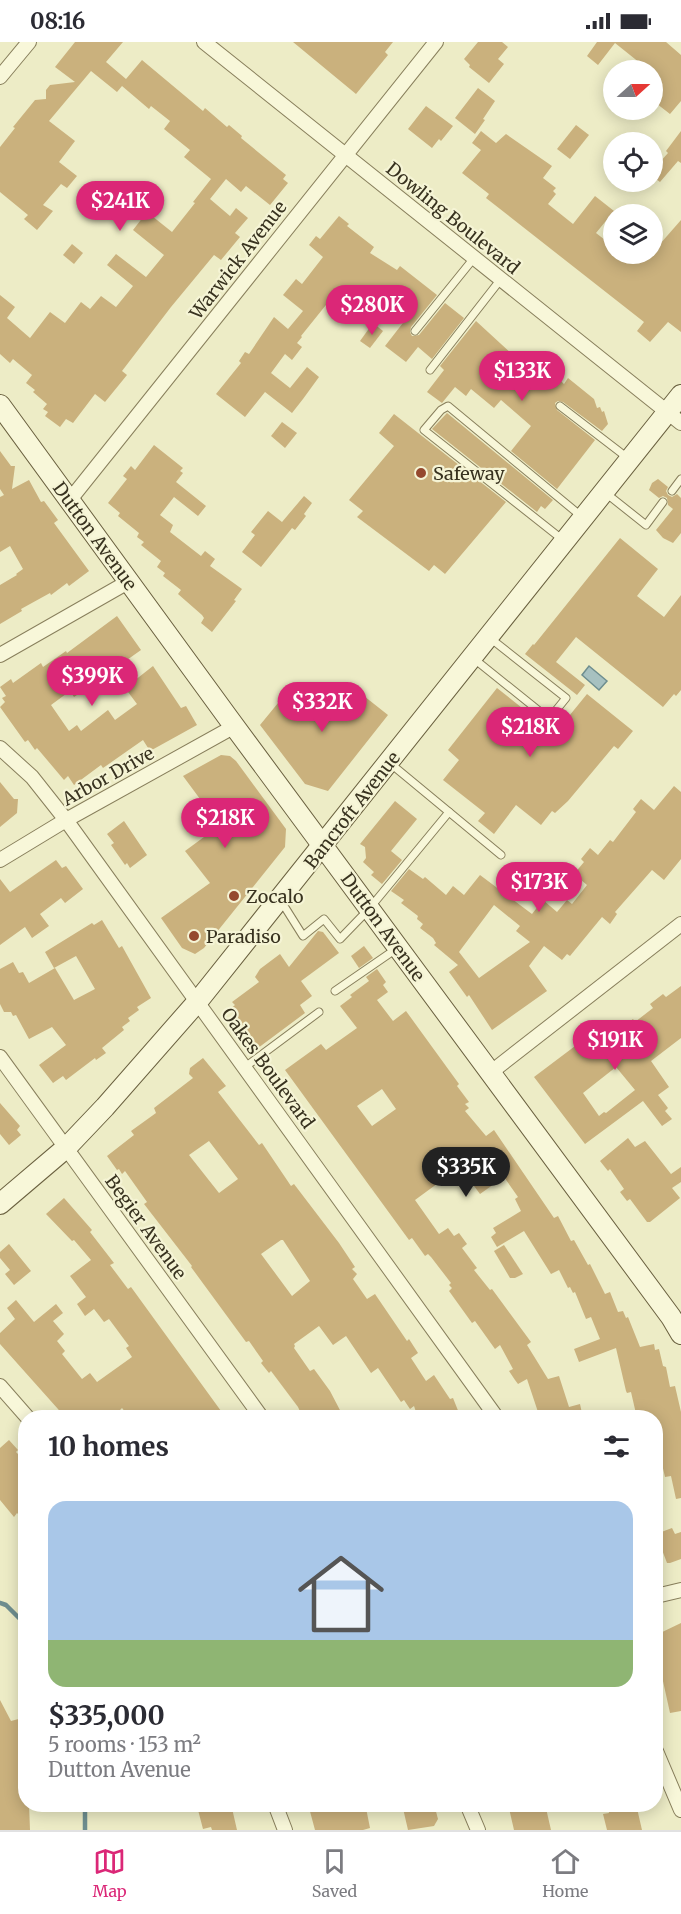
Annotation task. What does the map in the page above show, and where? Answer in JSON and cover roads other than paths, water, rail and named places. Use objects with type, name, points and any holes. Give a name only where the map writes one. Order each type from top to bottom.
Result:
[{"type":"street","points":[[0,77],[28,42]]},
{"type":"street","name":"Dowling Boulevard","points":[[204,42],[674,417]]},
{"type":"street","name":"Warwick Avenue","points":[[69,501],[436,42]]},
{"type":"street","name":"Bancroft Avenue","points":[[0,1204],[67,1147],[198,1001],[630,460],[674,417],[681,395]]},
{"type":"street","name":"Dutton Avenue","points":[[0,405],[490,1073],[678,1321]]},
{"type":"street","points":[[0,655],[128,582]]},
{"type":"street","name":"Arbor Drive","points":[[0,860],[66,820],[235,726]]},
{"type":"street","name":"Oakes Boulevard","points":[[0,748],[32,777],[66,820],[491,1410]]},
{"type":"street","points":[[490,1073],[681,924]]},
{"type":"street","name":"Begier Avenue","points":[[0,1057],[256,1410]]},
{"type":"street","points":[[0,1386],[21,1410]]},
{"type":"street","points":[[663,1594],[681,1590]]},
{"type":"street","points":[[663,1768],[681,1810]]},
{"type":"street","points":[[278,1812],[285,1830]]},
{"type":"street","points":[[470,1812],[478,1830]]},
{"type":"lane","points":[[415,332],[474,258]]},
{"type":"lane","points":[[430,370],[501,279]]},
{"type":"lane","points":[[565,542],[424,430],[441,410],[448,406],[584,518]]},
{"type":"lane","points":[[560,406],[630,460]]},
{"type":"lane","points":[[672,491],[681,479]]},
{"type":"lane","points":[[605,492],[646,525],[663,502]]},
{"type":"lane","points":[[473,658],[549,719],[555,712],[566,698],[489,638]]},
{"type":"lane","points":[[389,763],[501,855]]},
{"type":"lane","points":[[279,899],[303,936],[324,919],[340,939],[369,909],[449,812]]},
{"type":"lane","points":[[335,991],[398,948]]},
{"type":"lane","points":[[245,1067],[320,1012]]},
{"type":"water","points":[[589,666],[607,681],[599,690],[582,675]]},
{"type":"waterway","points":[[0,1603],[6,1605],[18,1617]]},
{"type":"waterway","points":[[85,1812],[85,1830]]},
{"type":"place","name":"Safeway","points":[[421,473]]},
{"type":"place","name":"Zocalo","points":[[234,896]]},
{"type":"place","name":"Paradiso","points":[[194,936]]}]
